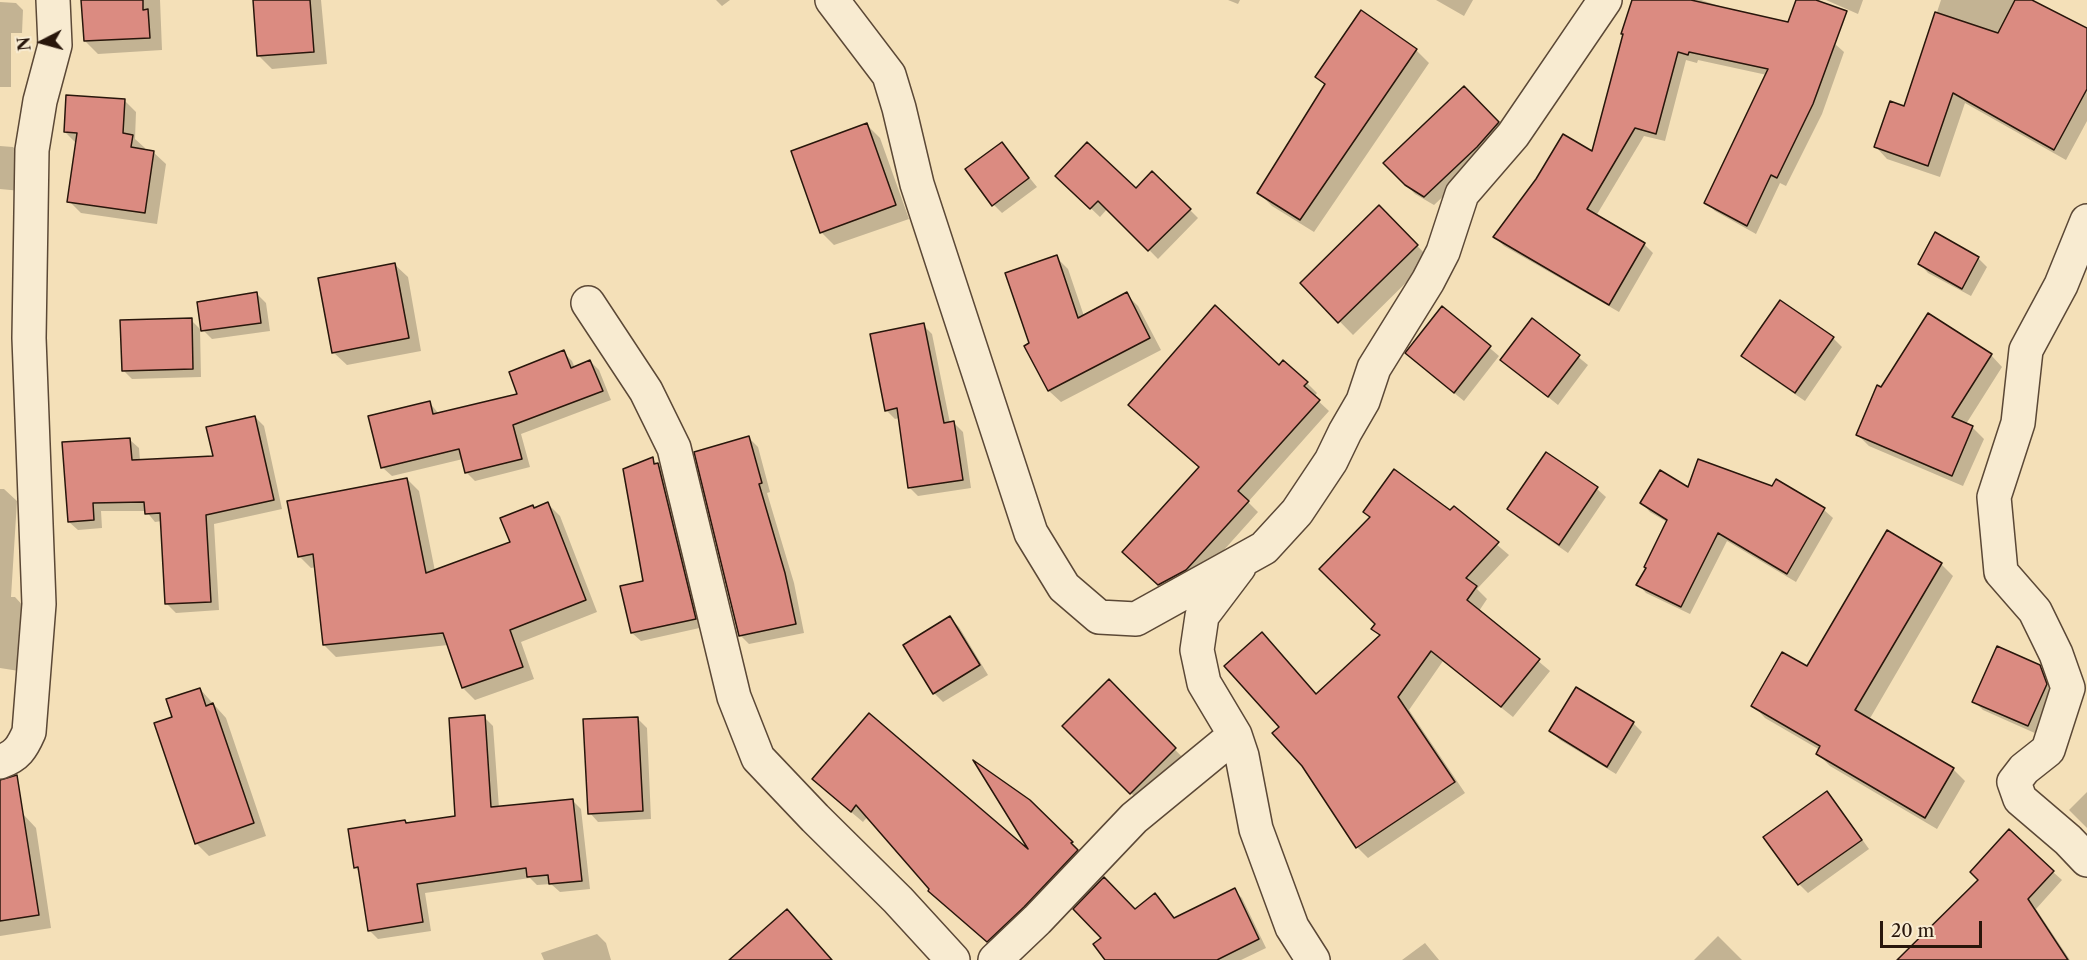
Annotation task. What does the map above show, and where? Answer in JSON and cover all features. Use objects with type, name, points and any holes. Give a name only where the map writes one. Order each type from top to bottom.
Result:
[{"type":"street","points":[[0,762],[12,758],[22,748],[29,732],[38,615],[29,338],[32,162],[40,101],[56,45],[53,0]]},
{"type":"street","points":[[832,0],[889,75],[917,184],[1031,533],[1064,587],[1099,617],[1136,619],[1264,548],[1297,512],[1331,461],[1363,401],[1374,368],[1428,281],[1443,252],[1462,194],[1513,135],[1605,0]]},
{"type":"street","points":[[2087,221],[2061,285],[2026,350],[2019,423],[1994,497],[2001,572],[2035,611],[2056,654],[2068,688],[2048,750],[2024,769],[2014,782],[2020,799],[2068,840],[2087,860]]},
{"type":"street","points":[[588,303],[646,390],[674,448],[734,697],[758,758],[898,900],[953,960]]},
{"type":"street","points":[[1246,557],[1202,616],[1197,650],[1204,682],[1235,735],[1242,756],[1256,828],[1292,927],[1313,960]]},
{"type":"street","points":[[995,960],[1038,920],[1134,818],[1235,735]]},
{"type":"building","points":[[81,0],[143,0],[143,10],[148,9],[150,38],[84,41]]},
{"type":"building","points":[[253,0],[310,0],[314,52],[257,56]]},
{"type":"building","points":[[1632,0],[1691,0],[1788,22],[1796,0],[1816,0],[1847,11],[1813,104],[1777,178],[1771,175],[1747,226],[1704,203],[1768,69],[1689,52],[1688,55],[1678,52],[1656,134],[1635,128],[1587,209],[1645,243],[1609,305],[1493,237],[1536,179],[1563,134],[1592,151],[1623,34],[1621,34]]},
{"type":"building","points":[[2015,0],[2032,0],[2087,28],[2087,89],[2054,150],[1953,93],[1928,166],[1874,147],[1890,101],[1904,106],[1935,12],[1998,33]]},
{"type":"building","points":[[1361,10],[1417,49],[1300,220],[1257,193],[1325,84],[1315,77]]},
{"type":"building","points":[[1464,86],[1499,122],[1477,147],[1424,197],[1405,185],[1383,163]]},
{"type":"building","points":[[66,95],[125,99],[123,133],[133,135],[131,147],[154,151],[145,213],[67,202],[77,133],[64,132]]},
{"type":"building","points":[[867,123],[896,205],[820,233],[791,151]]},
{"type":"building","points":[[1002,142],[1029,178],[992,206],[965,169]]},
{"type":"building","points":[[1087,142],[1136,188],[1152,171],[1191,209],[1148,251],[1098,201],[1090,209],[1055,176]]},
{"type":"building","points":[[1379,205],[1418,245],[1338,323],[1300,283]]},
{"type":"building","points":[[1935,232],[1979,257],[1962,289],[1918,264]]},
{"type":"building","points":[[1057,255],[1078,318],[1127,292],[1150,338],[1048,391],[1024,346],[1029,343],[1005,273]]},
{"type":"building","points":[[395,263],[409,338],[332,353],[318,278]]},
{"type":"building","points":[[257,292],[261,323],[201,331],[197,302]]},
{"type":"building","points":[[1780,300],[1834,337],[1795,393],[1741,356]]},
{"type":"building","points":[[1215,305],[1279,365],[1283,360],[1308,382],[1304,386],[1320,400],[1238,491],[1249,501],[1186,570],[1158,585],[1122,552],[1199,467],[1128,405]]},
{"type":"building","points":[[1442,306],[1491,346],[1454,393],[1405,353]]},
{"type":"building","points":[[1928,313],[1992,354],[1952,417],[1973,426],[1952,476],[1856,435],[1877,385],[1881,387]]},
{"type":"building","points":[[192,318],[193,369],[122,371],[120,320]]},
{"type":"building","points":[[1532,318],[1580,355],[1548,397],[1500,360]]},
{"type":"building","points":[[924,323],[944,423],[954,421],[963,480],[908,488],[897,408],[885,411],[870,334]]},
{"type":"building","points":[[564,350],[571,368],[590,360],[603,391],[513,425],[522,459],[465,473],[459,449],[381,468],[368,416],[430,401],[433,414],[517,394],[509,372]]},
{"type":"building","points":[[255,416],[274,500],[206,515],[211,602],[165,604],[160,513],[145,514],[144,502],[93,503],[94,520],[68,522],[62,442],[130,438],[132,460],[213,456],[206,427]]},
{"type":"building","points":[[749,436],[762,483],[759,484],[785,573],[796,624],[739,636],[694,452]]},
{"type":"building","points":[[1546,452],[1598,487],[1559,545],[1507,509]]},
{"type":"building","points":[[653,457],[654,464],[658,463],[696,619],[631,633],[620,586],[643,581],[623,469]]},
{"type":"building","points":[[1698,459],[1772,486],[1776,479],[1825,508],[1787,574],[1718,533],[1681,607],[1636,585],[1667,520],[1640,503],[1660,470],[1688,487]]},
{"type":"building","points":[[1394,469],[1450,510],[1454,506],[1499,542],[1466,578],[1477,586],[1467,600],[1540,659],[1501,707],[1431,651],[1398,697],[1455,782],[1356,848],[1302,766],[1272,733],[1279,727],[1224,666],[1262,632],[1316,694],[1380,635],[1371,629],[1375,624],[1319,569],[1370,517],[1363,512]]},
{"type":"building","points":[[407,478],[426,573],[510,542],[500,518],[533,505],[534,508],[548,502],[586,600],[510,630],[523,667],[462,688],[443,633],[323,645],[313,554],[298,557],[287,501]]},
{"type":"building","points":[[1887,530],[1942,563],[1855,710],[1954,768],[1925,818],[1816,754],[1820,746],[1751,706],[1782,652],[1807,666]]},
{"type":"building","points":[[950,616],[980,665],[933,694],[903,645]]},
{"type":"building","points":[[1997,646],[2040,665],[2047,684],[2028,726],[1972,702]]},
{"type":"building","points":[[1109,679],[1176,748],[1130,794],[1062,726]]},
{"type":"building","points":[[1576,687],[1634,722],[1607,767],[1549,731]]},
{"type":"building","points":[[200,688],[206,706],[213,703],[254,823],[195,844],[154,723],[172,717],[166,699]]},
{"type":"building","points":[[869,713],[1028,849],[973,760],[1030,800],[1073,842],[1071,843],[1078,850],[987,942],[928,891],[929,889],[856,805],[851,812],[812,779]]},
{"type":"building","points":[[485,715],[491,807],[573,799],[582,881],[549,884],[548,875],[527,877],[526,868],[417,884],[423,922],[368,931],[358,867],[354,868],[348,829],[405,820],[406,823],[455,816],[449,718]]},
{"type":"building","points":[[638,717],[643,811],[588,814],[583,719]]},
{"type":"building","points":[[17,775],[39,915],[0,921],[0,780]]},
{"type":"building","points":[[1827,791],[1862,840],[1798,885],[1763,837]]},
{"type":"building","points":[[2009,829],[2054,871],[2028,899],[2068,960],[1897,960],[1978,880],[1970,872]]},
{"type":"building","points":[[1104,877],[1135,909],[1155,893],[1174,918],[1235,888],[1259,939],[1217,960],[1105,960],[1093,944],[1101,938],[1073,909]]},
{"type":"building","points":[[787,909],[832,960],[729,960]]}]
